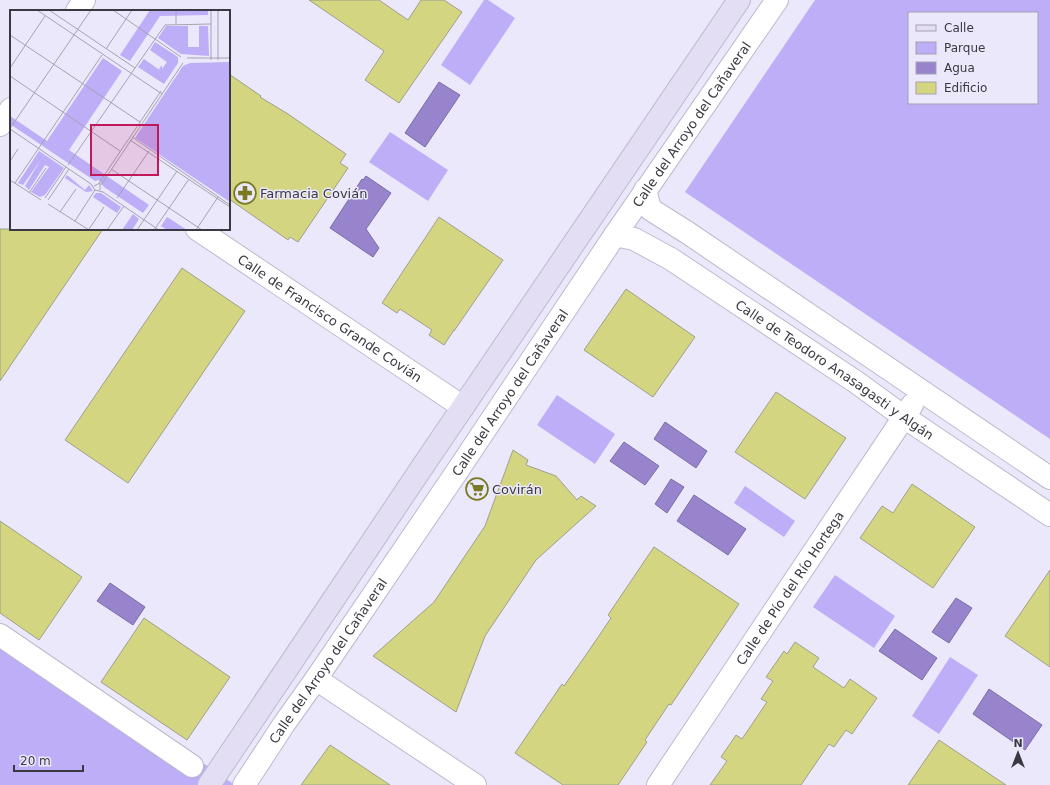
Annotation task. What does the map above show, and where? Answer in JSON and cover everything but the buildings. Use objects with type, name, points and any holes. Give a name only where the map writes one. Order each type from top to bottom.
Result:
[{"type":"main road","points":[[209,785],[739,0]]},
{"type":"street","points":[[78,10],[84,0]]},
{"type":"street","name":"Calle del Arroyo del Cañaveral","points":[[244,785],[615,235],[777,0]]},
{"type":"street","points":[[0,96],[10,102]]},
{"type":"street","points":[[0,124],[10,110]]},
{"type":"street","points":[[646,190],[650,209],[1050,478]]},
{"type":"street","name":"Calle de Francisco Grande Covián","points":[[198,230],[463,407]]},
{"type":"street","name":"Calle de Teodoro Anasagasti y Algán","points":[[615,235],[634,239],[671,259],[856,382],[904,417],[1050,515]]},
{"type":"street","name":"Calle de Pío del Río Hortega","points":[[658,785],[922,391]]},
{"type":"street","points":[[0,635],[192,766]]},
{"type":"street","points":[[316,679],[476,785]]},
{"type":"green space","points":[[484,0],[488,0],[515,18],[470,85],[441,65]]},
{"type":"green space","points":[[815,0],[1050,0],[1050,439],[685,192]]},
{"type":"green space","points":[[390,132],[448,170],[428,201],[369,162]]},
{"type":"green space","points":[[557,395],[615,434],[595,464],[537,425]]},
{"type":"green space","points":[[745,486],[795,521],[784,537],[734,503]]},
{"type":"green space","points":[[835,575],[895,616],[874,648],[813,607]]},
{"type":"green space","points":[[0,626],[206,765],[235,785],[0,785]]},
{"type":"green space","points":[[950,657],[978,675],[939,734],[912,716]]},
{"type":"water","points":[[439,82],[460,95],[425,147],[405,133]]},
{"type":"water","points":[[366,176],[391,193],[366,229],[379,248],[373,257],[330,228],[362,179],[363,180]]},
{"type":"water","points":[[665,422],[707,451],[696,468],[654,439]]},
{"type":"water","points":[[624,442],[659,466],[645,485],[610,461]]},
{"type":"water","points":[[671,479],[684,487],[667,513],[655,504]]},
{"type":"water","points":[[694,495],[746,529],[728,555],[677,521]]},
{"type":"water","points":[[110,583],[145,607],[133,625],[97,601]]},
{"type":"water","points":[[956,598],[972,608],[949,643],[932,632]]},
{"type":"water","points":[[895,629],[937,658],[922,680],[879,651]]},
{"type":"water","points":[[989,689],[1042,725],[1025,750],[973,714]]},
{"type":"place","name":"Farmacia Covián","points":[[245,193]]},
{"type":"place","name":"Covirán","points":[[477,489]]}]
